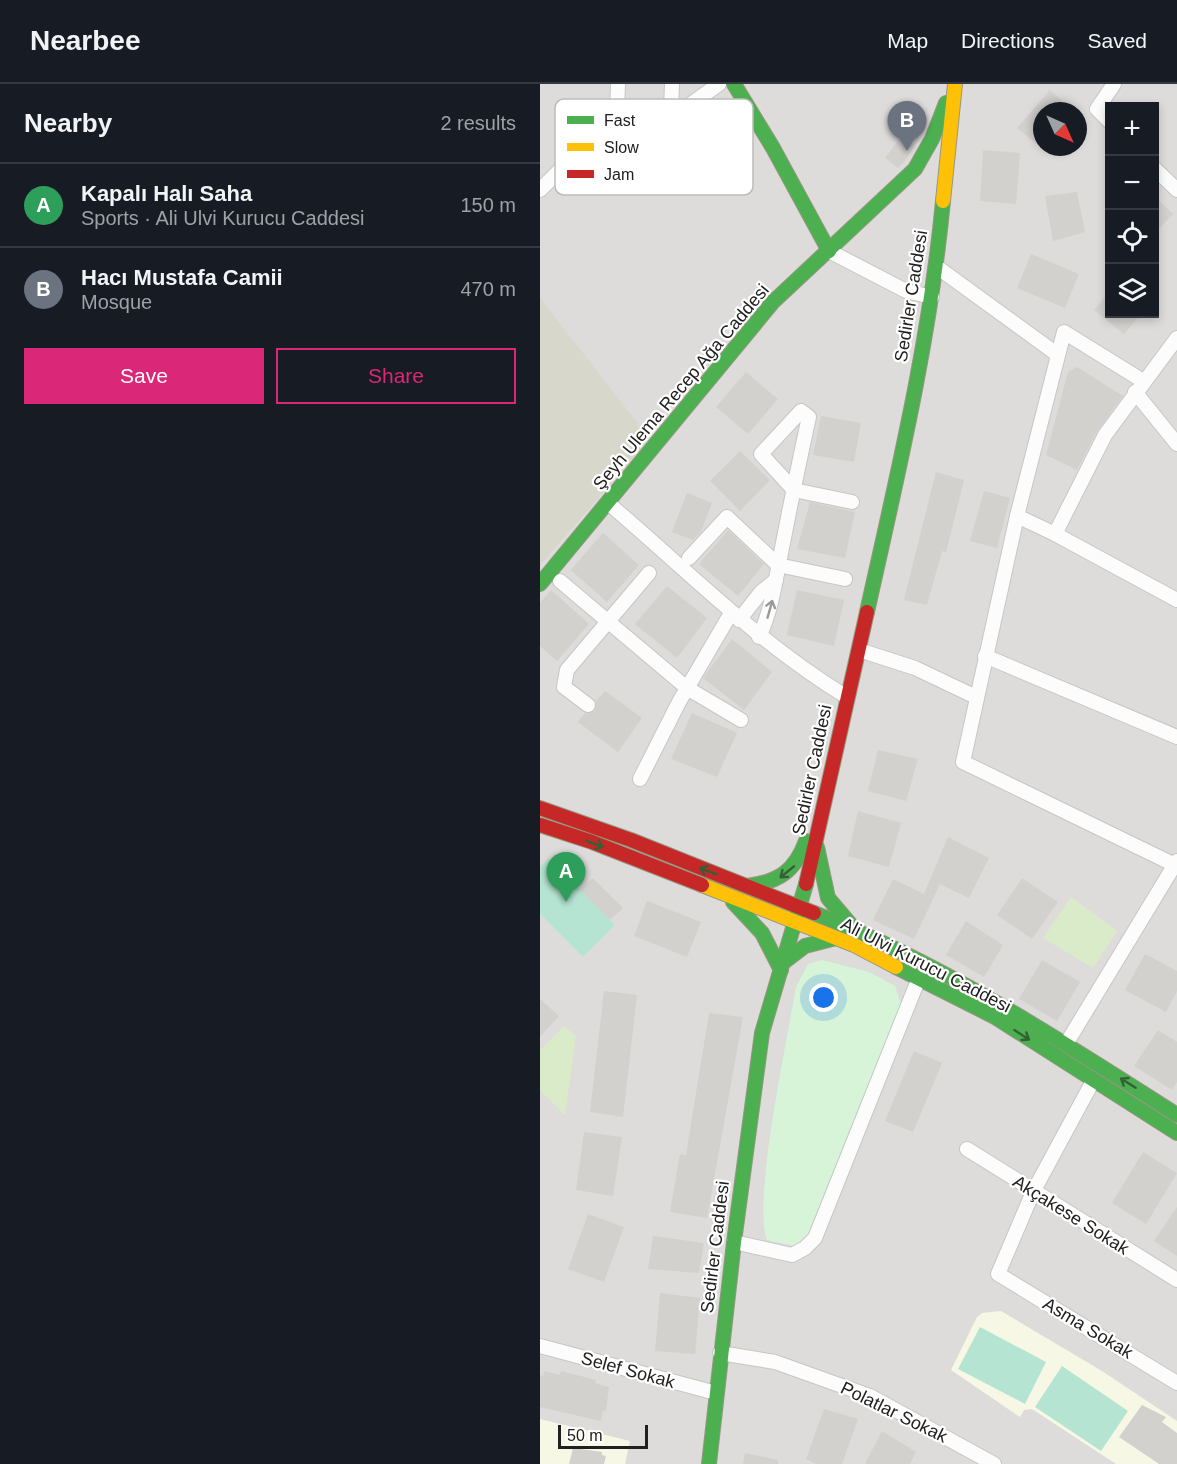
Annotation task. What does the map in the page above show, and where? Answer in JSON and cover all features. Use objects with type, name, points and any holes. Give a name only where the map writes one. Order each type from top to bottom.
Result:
[{"type":"street","points":[[617,99],[618,84]]},
{"type":"street","points":[[671,99],[672,84]]},
{"type":"street","points":[[698,99],[719,84]]},
{"type":"street","points":[[734,84],[743,99]]},
{"type":"street","name":"Şeyh Ulema Recep Ağa Caddesi","points":[[540,584],[773,302],[915,169],[932,139],[955,84]]},
{"type":"street","name":"Sedirler Caddesi","points":[[709,1464],[720,1353],[762,1033],[801,908],[895,486],[937,267],[955,84]]},
{"type":"street","points":[[1105,117],[1097,109],[1114,84]]},
{"type":"street","points":[[753,115],[829,251],[906,291],[932,297]]},
{"type":"street","points":[[915,169],[945,172]]},
{"type":"street","points":[[1159,172],[1177,190]]},
{"type":"street","points":[[540,190],[555,175]]},
{"type":"street","points":[[937,267],[1058,356]]},
{"type":"street","points":[[1066,1044],[1176,864],[963,762],[1017,516],[1064,332],[1139,387],[1177,444]]},
{"type":"street","points":[[1055,534],[1105,435],[1177,338]]},
{"type":"street","points":[[759,637],[767,619],[776,580],[778,565],[794,490],[808,417],[801,411],[761,454],[794,490],[852,502]]},
{"type":"street","points":[[608,503],[759,637],[808,674],[847,697]]},
{"type":"street","points":[[1017,516],[1177,600]]},
{"type":"street","points":[[689,558],[727,517],[778,565],[845,579]]},
{"type":"street","points":[[588,705],[564,687],[567,670],[649,573]]},
{"type":"street","points":[[640,779],[687,688],[735,617],[776,580]]},
{"type":"street","points":[[560,581],[687,688],[741,720]]},
{"type":"street","points":[[859,650],[915,668],[976,697]]},
{"type":"street","points":[[985,656],[1177,737]]},
{"type":"street","points":[[747,886],[764,885],[790,873],[800,860],[828,782]]},
{"type":"street","name":"Ali Ulvi Kurucu Caddesi","points":[[540,808],[592,825],[855,929],[918,959],[1066,1044],[1177,1114]]},
{"type":"street","name":"Ali Ulvi Kurucu Caddesi","points":[[540,825],[592,842],[836,938],[919,978],[995,1017],[1177,1133]]},
{"type":"street","points":[[815,839],[828,898],[841,917],[855,929]]},
{"type":"street","points":[[727,896],[762,933],[783,966],[805,946],[836,938]]},
{"type":"street","points":[[734,1242],[792,1255],[805,1248],[814,1238],[919,978]]},
{"type":"street","points":[[1033,1192],[1093,1081]]},
{"type":"street","name":"Akçakese Sokak","points":[[967,1149],[1177,1280]]},
{"type":"street","name":"Asma Sokak","points":[[1033,1192],[998,1274],[1177,1383]]},
{"type":"street","name":"Selef Sokak","points":[[540,1346],[716,1393]]},
{"type":"street","name":"Polatlar Sokak","points":[[720,1353],[775,1362],[870,1396],[994,1464]]},
{"type":"shaded area","points":[[540,84],[1177,84],[1177,1464],[540,1464]]},
{"type":"shaded area","points":[[540,298],[650,439],[540,565]]},
{"type":"shaded area","points":[[1001,1311],[1102,1371],[1177,1421],[1177,1464],[1116,1464],[1032,1409],[1024,1410],[1020,1417],[951,1370],[977,1317],[982,1313]]},
{"type":"shaded area","points":[[540,1419],[630,1441],[625,1464],[540,1464]]},
{"type":"green space","points":[[549,858],[615,925],[583,957],[540,914],[540,867]]},
{"type":"green space","points":[[1071,897],[1117,931],[1093,968],[1043,938]]},
{"type":"green space","points":[[822,960],[869,972],[895,986],[901,1004],[810,1233],[795,1246],[767,1240],[764,1191],[767,1156],[796,987],[808,964]]},
{"type":"green space","points":[[564,1026],[576,1036],[565,1115],[540,1090],[540,1050]]},
{"type":"green space","points":[[980,1327],[1046,1362],[1025,1404],[958,1369]]},
{"type":"green space","points":[[1062,1366],[1128,1411],[1101,1451],[1035,1407]]},
{"type":"building","points":[[1050,90],[1063,102],[1040,102]]},
{"type":"building","points":[[1033,110],[1033,141],[1017,128]]},
{"type":"building","points":[[907,129],[919,138],[898,168],[885,158]]},
{"type":"building","points":[[983,150],[1020,153],[1016,204],[980,201]]},
{"type":"building","points":[[1077,192],[1085,232],[1053,241],[1045,196]]},
{"type":"building","points":[[1159,201],[1173,214],[1159,229]]},
{"type":"building","points":[[1031,254],[1079,274],[1065,308],[1017,288]]},
{"type":"building","points":[[1105,297],[1105,318],[1138,318],[1124,334],[1094,310]]},
{"type":"building","points":[[1077,367],[1123,396],[1097,431],[1077,470],[1046,455],[1068,372]]},
{"type":"building","points":[[746,372],[778,399],[748,434],[716,407]]},
{"type":"building","points":[[821,416],[861,423],[854,462],[813,455]]},
{"type":"building","points":[[740,451],[770,480],[740,511],[710,481]]},
{"type":"building","points":[[936,472],[964,480],[946,552],[942,551],[927,605],[904,600]]},
{"type":"building","points":[[984,491],[1010,498],[997,548],[970,541]]},
{"type":"building","points":[[687,493],[712,503],[701,532],[693,540],[672,532]]},
{"type":"building","points":[[810,502],[855,512],[845,558],[797,549]]},
{"type":"building","points":[[728,530],[764,564],[738,596],[699,564]]},
{"type":"building","points":[[603,533],[639,565],[607,602],[571,570]]},
{"type":"building","points":[[667,586],[707,618],[677,658],[635,624]]},
{"type":"building","points":[[551,590],[589,624],[557,661],[540,646],[540,603]]},
{"type":"building","points":[[797,590],[844,600],[834,646],[787,635]]},
{"type":"building","points":[[732,639],[772,672],[744,710],[703,678]]},
{"type":"building","points":[[605,691],[642,718],[618,752],[578,722],[585,713],[595,711],[596,701]]},
{"type":"building","points":[[692,713],[737,733],[717,777],[671,759]]},
{"type":"building","points":[[878,750],[918,759],[906,801],[868,791]]},
{"type":"building","points":[[858,811],[901,823],[889,867],[848,856]]},
{"type":"building","points":[[948,837],[989,858],[969,898],[940,884],[914,939],[873,920],[893,879],[924,894]]},
{"type":"building","points":[[593,878],[623,908],[610,920],[580,890]]},
{"type":"building","points":[[1022,878],[1058,902],[1032,939],[997,915]]},
{"type":"building","points":[[647,901],[701,922],[687,957],[634,936]]},
{"type":"building","points":[[966,921],[1003,945],[984,977],[946,955]]},
{"type":"building","points":[[1145,954],[1177,971],[1177,991],[1166,1012],[1125,990]]},
{"type":"building","points":[[1042,960],[1080,982],[1057,1021],[1019,999]]},
{"type":"building","points":[[604,991],[637,995],[623,1117],[590,1112]]},
{"type":"building","points":[[540,999],[559,1016],[540,1037]]},
{"type":"building","points":[[709,1013],[743,1017],[707,1218],[670,1212],[680,1154],[686,1155]]},
{"type":"building","points":[[1158,1030],[1177,1042],[1177,1082],[1172,1090],[1134,1066]]},
{"type":"building","points":[[914,1051],[942,1063],[913,1132],[885,1121]]},
{"type":"building","points":[[584,1132],[622,1137],[613,1196],[576,1190]]},
{"type":"building","points":[[1143,1152],[1177,1173],[1146,1224],[1112,1203]]},
{"type":"building","points":[[1177,1207],[1177,1256],[1154,1241]]},
{"type":"building","points":[[588,1214],[624,1227],[604,1282],[568,1269]]},
{"type":"building","points":[[653,1236],[704,1243],[699,1273],[648,1269]]},
{"type":"building","points":[[660,1293],[700,1298],[695,1354],[655,1351]]},
{"type":"building","points":[[544,1371],[560,1375],[561,1371],[596,1380],[595,1383],[609,1387],[606,1411],[603,1410],[601,1421],[540,1407],[540,1375],[543,1376]]},
{"type":"building","points":[[1142,1405],[1166,1417],[1162,1422],[1177,1433],[1177,1464],[1159,1464],[1119,1437]]},
{"type":"building","points":[[824,1409],[858,1419],[842,1464],[816,1464],[806,1459]]},
{"type":"building","points":[[882,1431],[916,1452],[910,1464],[865,1464]]},
{"type":"building","points":[[573,1448],[602,1452],[602,1455],[606,1456],[604,1464],[569,1464]]},
{"type":"building","points":[[745,1453],[778,1460],[778,1464],[743,1464]]},
{"type":"traffic: fast","points":[[734,84],[743,99]]},
{"type":"traffic: fast","points":[[540,584],[773,302],[915,169],[932,139],[946,103]]},
{"type":"traffic: fast","points":[[753,115],[829,251]]},
{"type":"traffic: fast","points":[[867,612],[921,357],[943,201]]},
{"type":"traffic: fast","points":[[747,886],[768,882],[784,873],[797,860],[806,841]]},
{"type":"traffic: fast","points":[[817,847],[828,898],[851,925]]},
{"type":"traffic: fast","points":[[709,1464],[734,1242],[762,1033],[806,884]]},
{"type":"traffic: fast","points":[[733,902],[762,933],[781,970]]},
{"type":"traffic: fast","points":[[814,913],[909,956],[1000,1005],[1177,1115]]},
{"type":"traffic: fast","points":[[784,962],[805,946],[836,938]]},
{"type":"traffic: fast","points":[[896,967],[995,1017],[1177,1133]]},
{"type":"traffic: slow","points":[[943,201],[955,84]]},
{"type":"traffic: slow","points":[[702,885],[854,945],[896,967]]},
{"type":"traffic: jam","points":[[806,884],[867,612]]},
{"type":"traffic: jam","points":[[540,808],[631,840],[814,913]]},
{"type":"traffic: jam","points":[[540,825],[592,842],[702,885]]},
{"type":"place","name":"Hacı Mustafa Camii","points":[[907,151]]},
{"type":"place","name":"Kapalı Halı Saha","points":[[566,902]]}]
